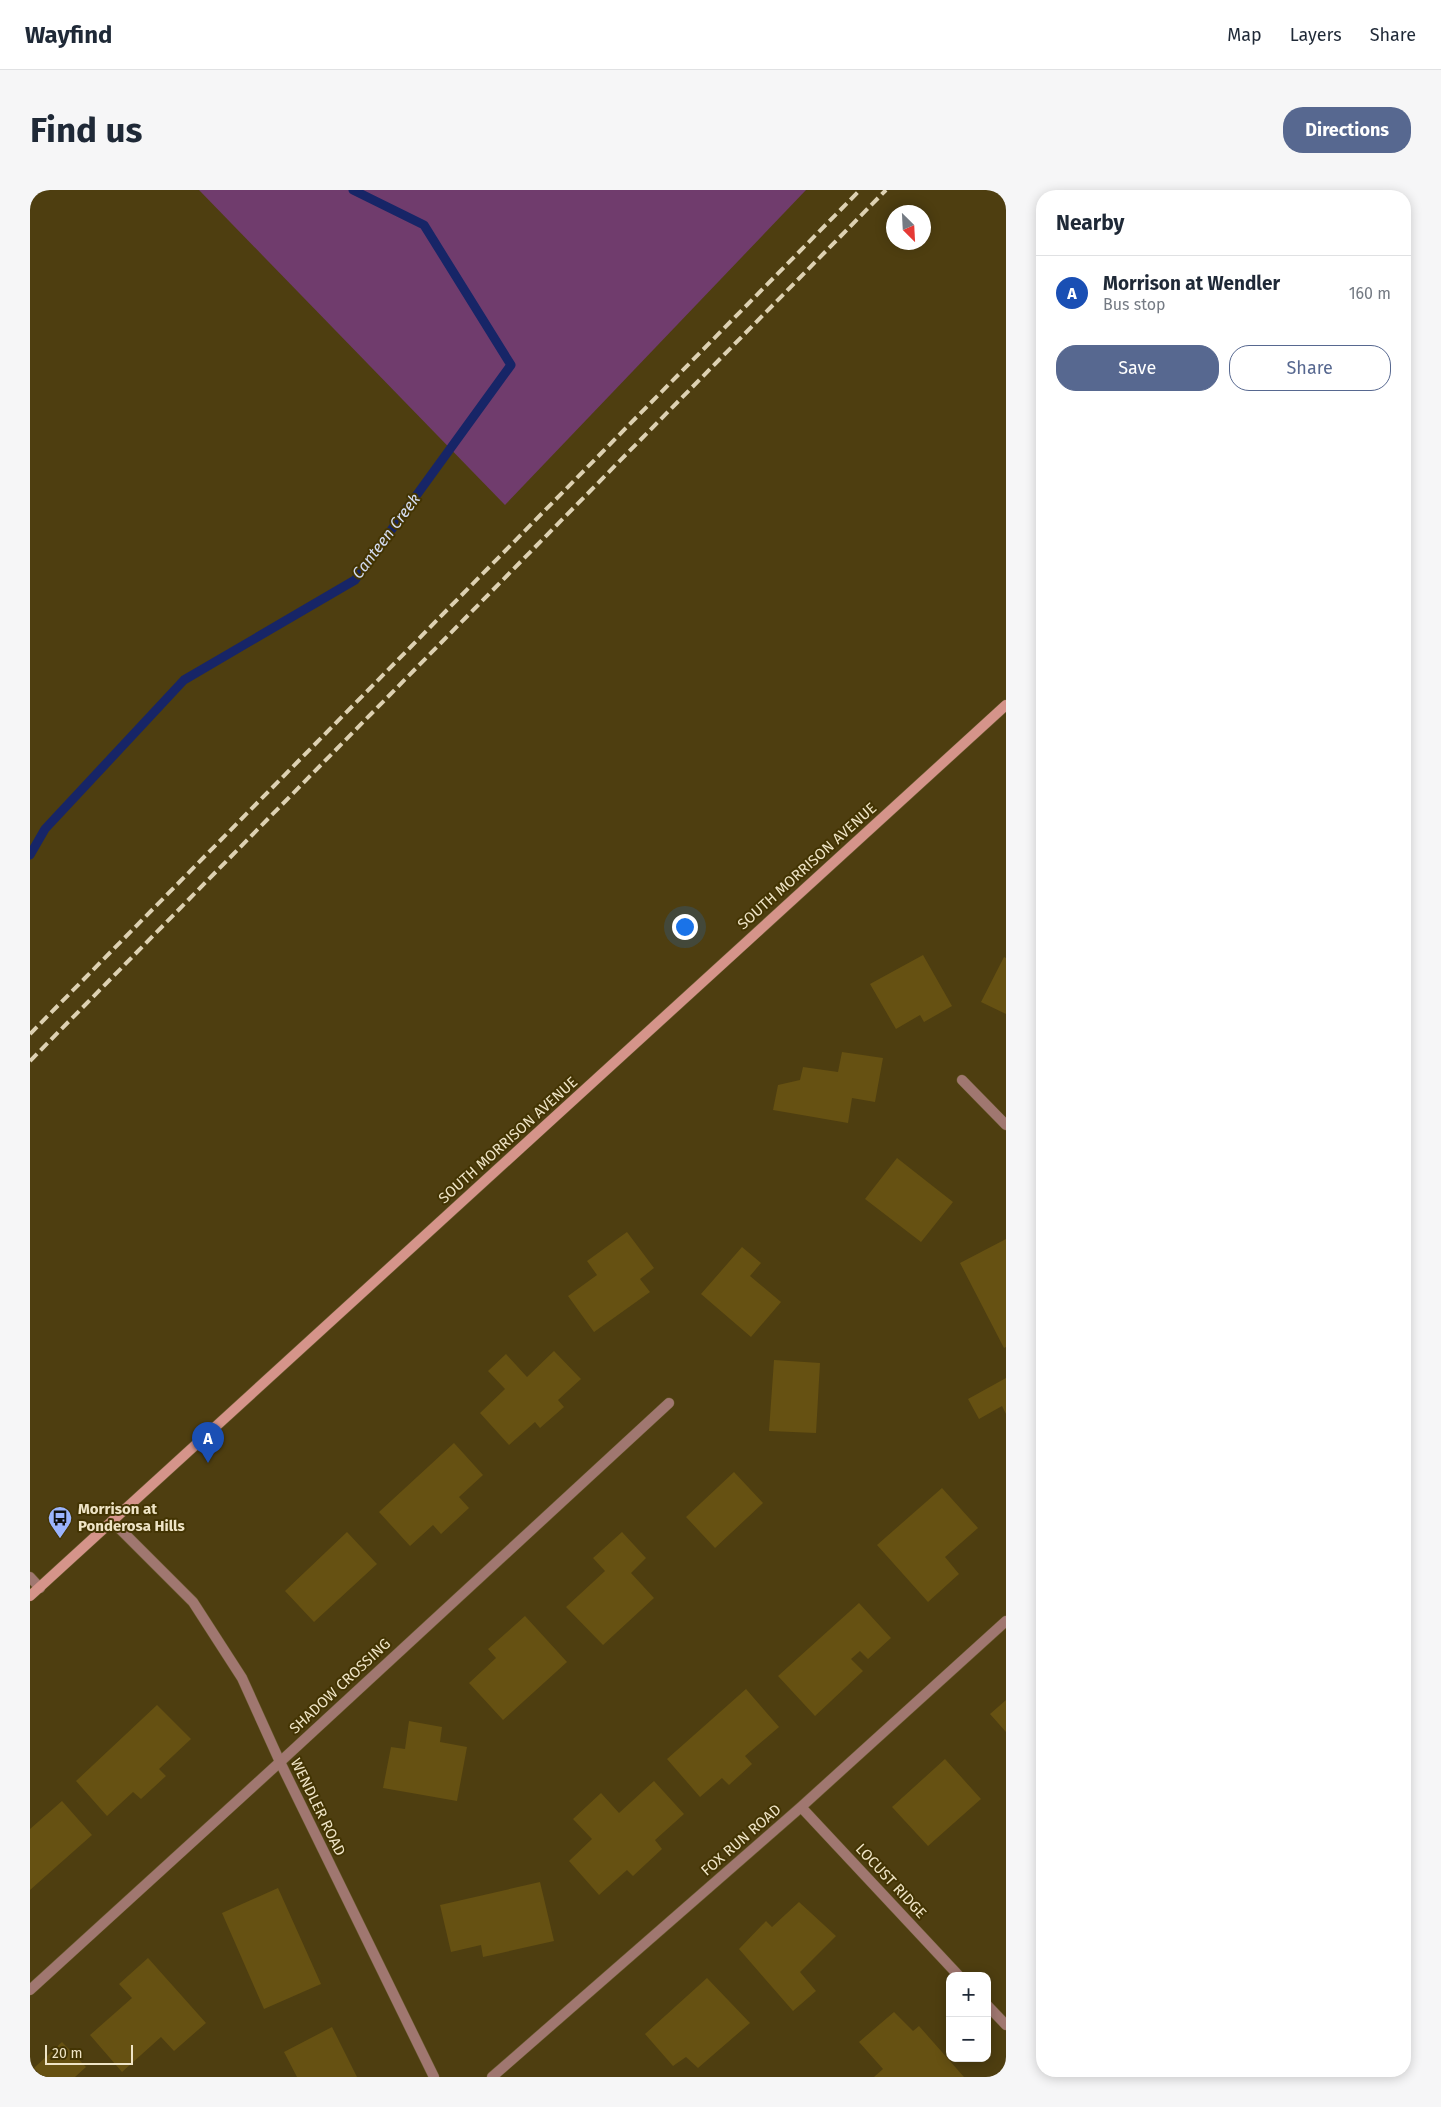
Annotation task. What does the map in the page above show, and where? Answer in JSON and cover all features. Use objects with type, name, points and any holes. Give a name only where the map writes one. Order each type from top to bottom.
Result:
[{"type":"street","name":"SOUTH MORRISON AVENUE","points":[[30,1596],[1006,705]]},
{"type":"street","points":[[962,1080],[1006,1125]]},
{"type":"street","name":"SHADOW CROSSING","points":[[30,1990],[669,1403]]},
{"type":"street","name":"WENDLER ROAD","points":[[112,1522],[193,1602],[242,1678],[280,1762],[434,2077]]},
{"type":"street","points":[[30,1577],[40,1588]]},
{"type":"street","name":"FOX RUN ROAD","points":[[492,2077],[801,1807],[1006,1621]]},
{"type":"street","name":"LOCUST RIDGE","points":[[801,1807],[955,1972]]},
{"type":"street","points":[[991,2010],[1006,2026]]},
{"type":"shaded area","points":[[199,190],[806,190],[505,505]]},
{"type":"building","points":[[923,955],[952,1006],[924,1022],[920,1015],[896,1029],[870,984]]},
{"type":"building","points":[[1004,957],[1006,958],[1006,1014],[981,1002]]},
{"type":"building","points":[[842,1052],[883,1058],[875,1102],[852,1098],[848,1123],[773,1110],[778,1085],[800,1080],[803,1067],[838,1072]]},
{"type":"building","points":[[897,1158],[953,1202],[921,1242],[865,1199]]},
{"type":"building","points":[[627,1232],[654,1268],[640,1279],[650,1292],[594,1332],[568,1296],[597,1275],[587,1261]]},
{"type":"building","points":[[1006,1239],[1006,1347],[1004,1348],[960,1263]]},
{"type":"building","points":[[742,1247],[761,1263],[750,1276],[781,1302],[751,1337],[701,1294]]},
{"type":"building","points":[[554,1351],[581,1379],[558,1400],[564,1407],[540,1428],[535,1422],[509,1445],[480,1413],[505,1389],[488,1371],[506,1354],[527,1377]]},
{"type":"building","points":[[774,1360],[820,1363],[816,1433],[769,1431]]},
{"type":"building","points":[[1006,1378],[1006,1414],[1002,1406],[979,1419],[968,1399]]},
{"type":"building","points":[[454,1443],[483,1475],[459,1497],[469,1508],[441,1534],[433,1525],[410,1546],[379,1512]]},
{"type":"building","points":[[734,1472],[763,1503],[715,1548],[686,1517]]},
{"type":"building","points":[[942,1488],[978,1528],[945,1557],[959,1574],[928,1602],[877,1545]]},
{"type":"building","points":[[347,1532],[377,1564],[314,1622],[285,1591]]},
{"type":"building","points":[[622,1532],[646,1558],[631,1573],[654,1598],[603,1645],[566,1607],[605,1571],[593,1558]]},
{"type":"building","points":[[859,1603],[891,1638],[868,1659],[860,1651],[851,1659],[863,1671],[815,1716],[778,1676]]},
{"type":"building","points":[[525,1616],[567,1662],[503,1720],[469,1683],[496,1658],[488,1649]]},
{"type":"building","points":[[746,1689],[779,1727],[745,1756],[752,1764],[729,1785],[722,1778],[700,1797],[667,1759]]},
{"type":"building","points":[[1006,1700],[1006,1732],[990,1714]]},
{"type":"building","points":[[157,1705],[191,1739],[159,1769],[166,1776],[141,1799],[133,1792],[107,1816],[76,1781]]},
{"type":"building","points":[[409,1721],[442,1727],[440,1742],[467,1747],[457,1801],[383,1788],[391,1747],[405,1749]]},
{"type":"building","points":[[945,1759],[981,1799],[928,1846],[892,1807]]},
{"type":"building","points":[[654,1781],[684,1814],[655,1840],[662,1849],[633,1876],[627,1870],[599,1895],[569,1861],[592,1839],[573,1819],[601,1793],[619,1813]]},
{"type":"building","points":[[62,1801],[92,1835],[30,1890],[30,1829]]},
{"type":"building","points":[[540,1882],[554,1941],[483,1957],[481,1945],[451,1952],[440,1905]]},
{"type":"building","points":[[278,1888],[321,1984],[264,2009],[222,1913]]},
{"type":"building","points":[[799,1902],[836,1936],[800,1972],[816,1991],[793,2011],[739,1949],[766,1921],[772,1927]]},
{"type":"building","points":[[148,1958],[206,2023],[174,2051],[161,2037],[122,2072],[90,2035],[132,1998],[119,1984]]},
{"type":"building","points":[[707,1978],[750,2023],[698,2068],[686,2057],[673,2066],[645,2034]]},
{"type":"building","points":[[894,2012],[913,2031],[919,2026],[946,2057],[946,2062],[951,2062],[964,2077],[874,2077],[883,2069],[859,2042]]},
{"type":"building","points":[[332,2027],[357,2077],[297,2077],[284,2052]]},
{"type":"building","points":[[62,2042],[86,2067],[75,2077],[42,2077],[34,2068]]},
{"type":"waterway","name":"Canteen Creek","points":[[30,855],[45,829],[184,680],[355,580],[511,365],[424,225],[353,190]]},
{"type":"railway","points":[[30,1034],[860,190]]},
{"type":"railway","points":[[30,1061],[886,190]]},
{"type":"place","name":"Morrison at Wendler","points":[[208,1463]]},
{"type":"place","name":"Morrison at Ponderosa Hills","points":[[60,1539]]}]
